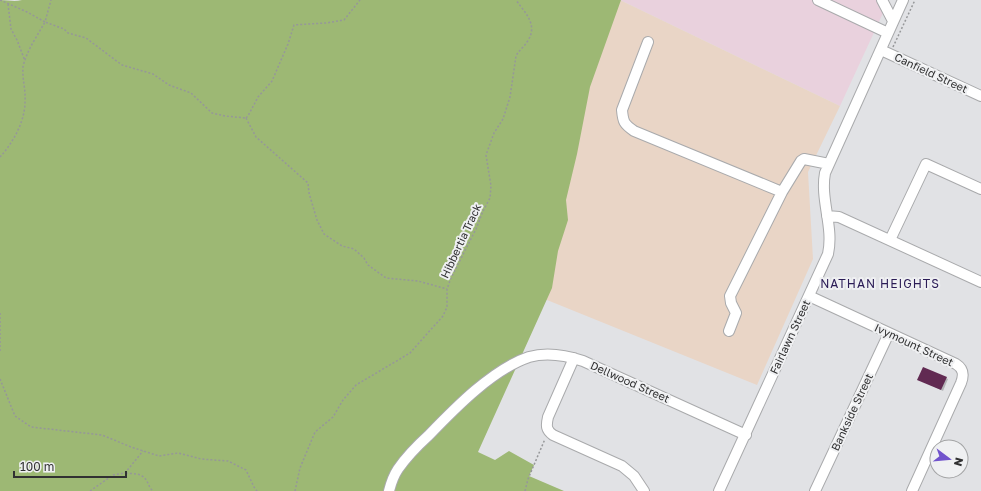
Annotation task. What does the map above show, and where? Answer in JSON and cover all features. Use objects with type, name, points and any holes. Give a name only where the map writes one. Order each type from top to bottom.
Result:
[{"type":"street","points":[[818,0],[888,33]]},
{"type":"street","points":[[882,0],[893,21]]},
{"type":"street","name":"Fairlawn Street","points":[[720,491],[828,254],[830,239],[824,180],[828,164],[886,52],[888,33],[902,0]]},
{"type":"street","points":[[648,42],[622,110],[622,118],[625,125],[641,134],[782,192]]},
{"type":"street","name":"Canfield Street","points":[[886,52],[981,96]]},
{"type":"street","points":[[730,331],[736,313],[731,303],[730,296],[782,192],[801,160],[804,159],[828,164]]},
{"type":"street","points":[[890,240],[926,164],[981,189]]},
{"type":"street","points":[[828,216],[839,217],[981,282]]},
{"type":"street","name":"Ivymount Street","points":[[809,296],[960,366],[963,373],[961,383],[912,491]]},
{"type":"street","name":"Bankside Street","points":[[815,491],[888,333]]},
{"type":"street","name":"Dellwood Street","points":[[389,491],[397,470],[445,418],[497,373],[530,357],[540,355],[558,355],[574,358],[746,435]]},
{"type":"street","points":[[574,358],[548,417],[546,425],[548,431],[553,435],[625,469],[634,476],[644,491]]},
{"type":"path","points":[[0,0],[45,22],[64,29],[68,33],[86,38],[122,65],[153,74],[169,85],[191,93],[212,113],[246,118]]},
{"type":"path","points":[[0,157],[17,132],[22,119],[26,102],[23,69],[25,61],[45,22],[51,0]]},
{"type":"path","points":[[246,118],[258,97],[272,81],[288,44],[294,25],[344,20],[360,0]]},
{"type":"path","name":"Hibbertia Track","points":[[295,491],[300,468],[315,432],[333,417],[343,400],[356,385],[410,353],[444,316],[447,307],[447,290],[451,278],[490,198],[491,186],[486,155],[494,133],[503,119],[510,98],[516,56],[518,51],[529,40],[532,29],[530,19],[516,0]]},
{"type":"path","points":[[886,52],[915,0]]},
{"type":"path","points":[[8,4],[11,29],[25,61]]},
{"type":"path","points":[[246,118],[256,137],[308,183],[309,193],[317,220],[324,234],[342,246],[354,249],[364,258],[368,265],[386,278],[418,281],[447,290]]},
{"type":"path","points":[[0,313],[0,352]]},
{"type":"path","points":[[0,379],[15,416],[31,427],[102,435],[130,448],[159,456],[178,453],[201,459],[228,461],[246,470],[254,487],[258,491]]},
{"type":"path","points":[[525,491],[528,479],[548,431]]},
{"type":"path","points":[[125,473],[143,451]]},
{"type":"path","points":[[90,491],[113,475],[125,473],[143,476],[153,491]]},
{"type":"shaded area","points":[[620,0],[889,0],[840,106]]},
{"type":"shaded area","points":[[620,0],[840,106],[808,172],[813,259],[757,385],[547,300],[476,268]]},
{"type":"green space","points":[[0,0],[621,0],[590,87],[577,154],[566,200],[568,220],[558,251],[552,288],[478,452],[495,460],[509,451],[534,465],[529,476],[564,491],[0,491]]},
{"type":"building","points":[[923,367],[947,377],[941,390],[917,380]]},
{"type":"district","name":"NATHAN HEIGHTS","points":[[880,284]]}]
